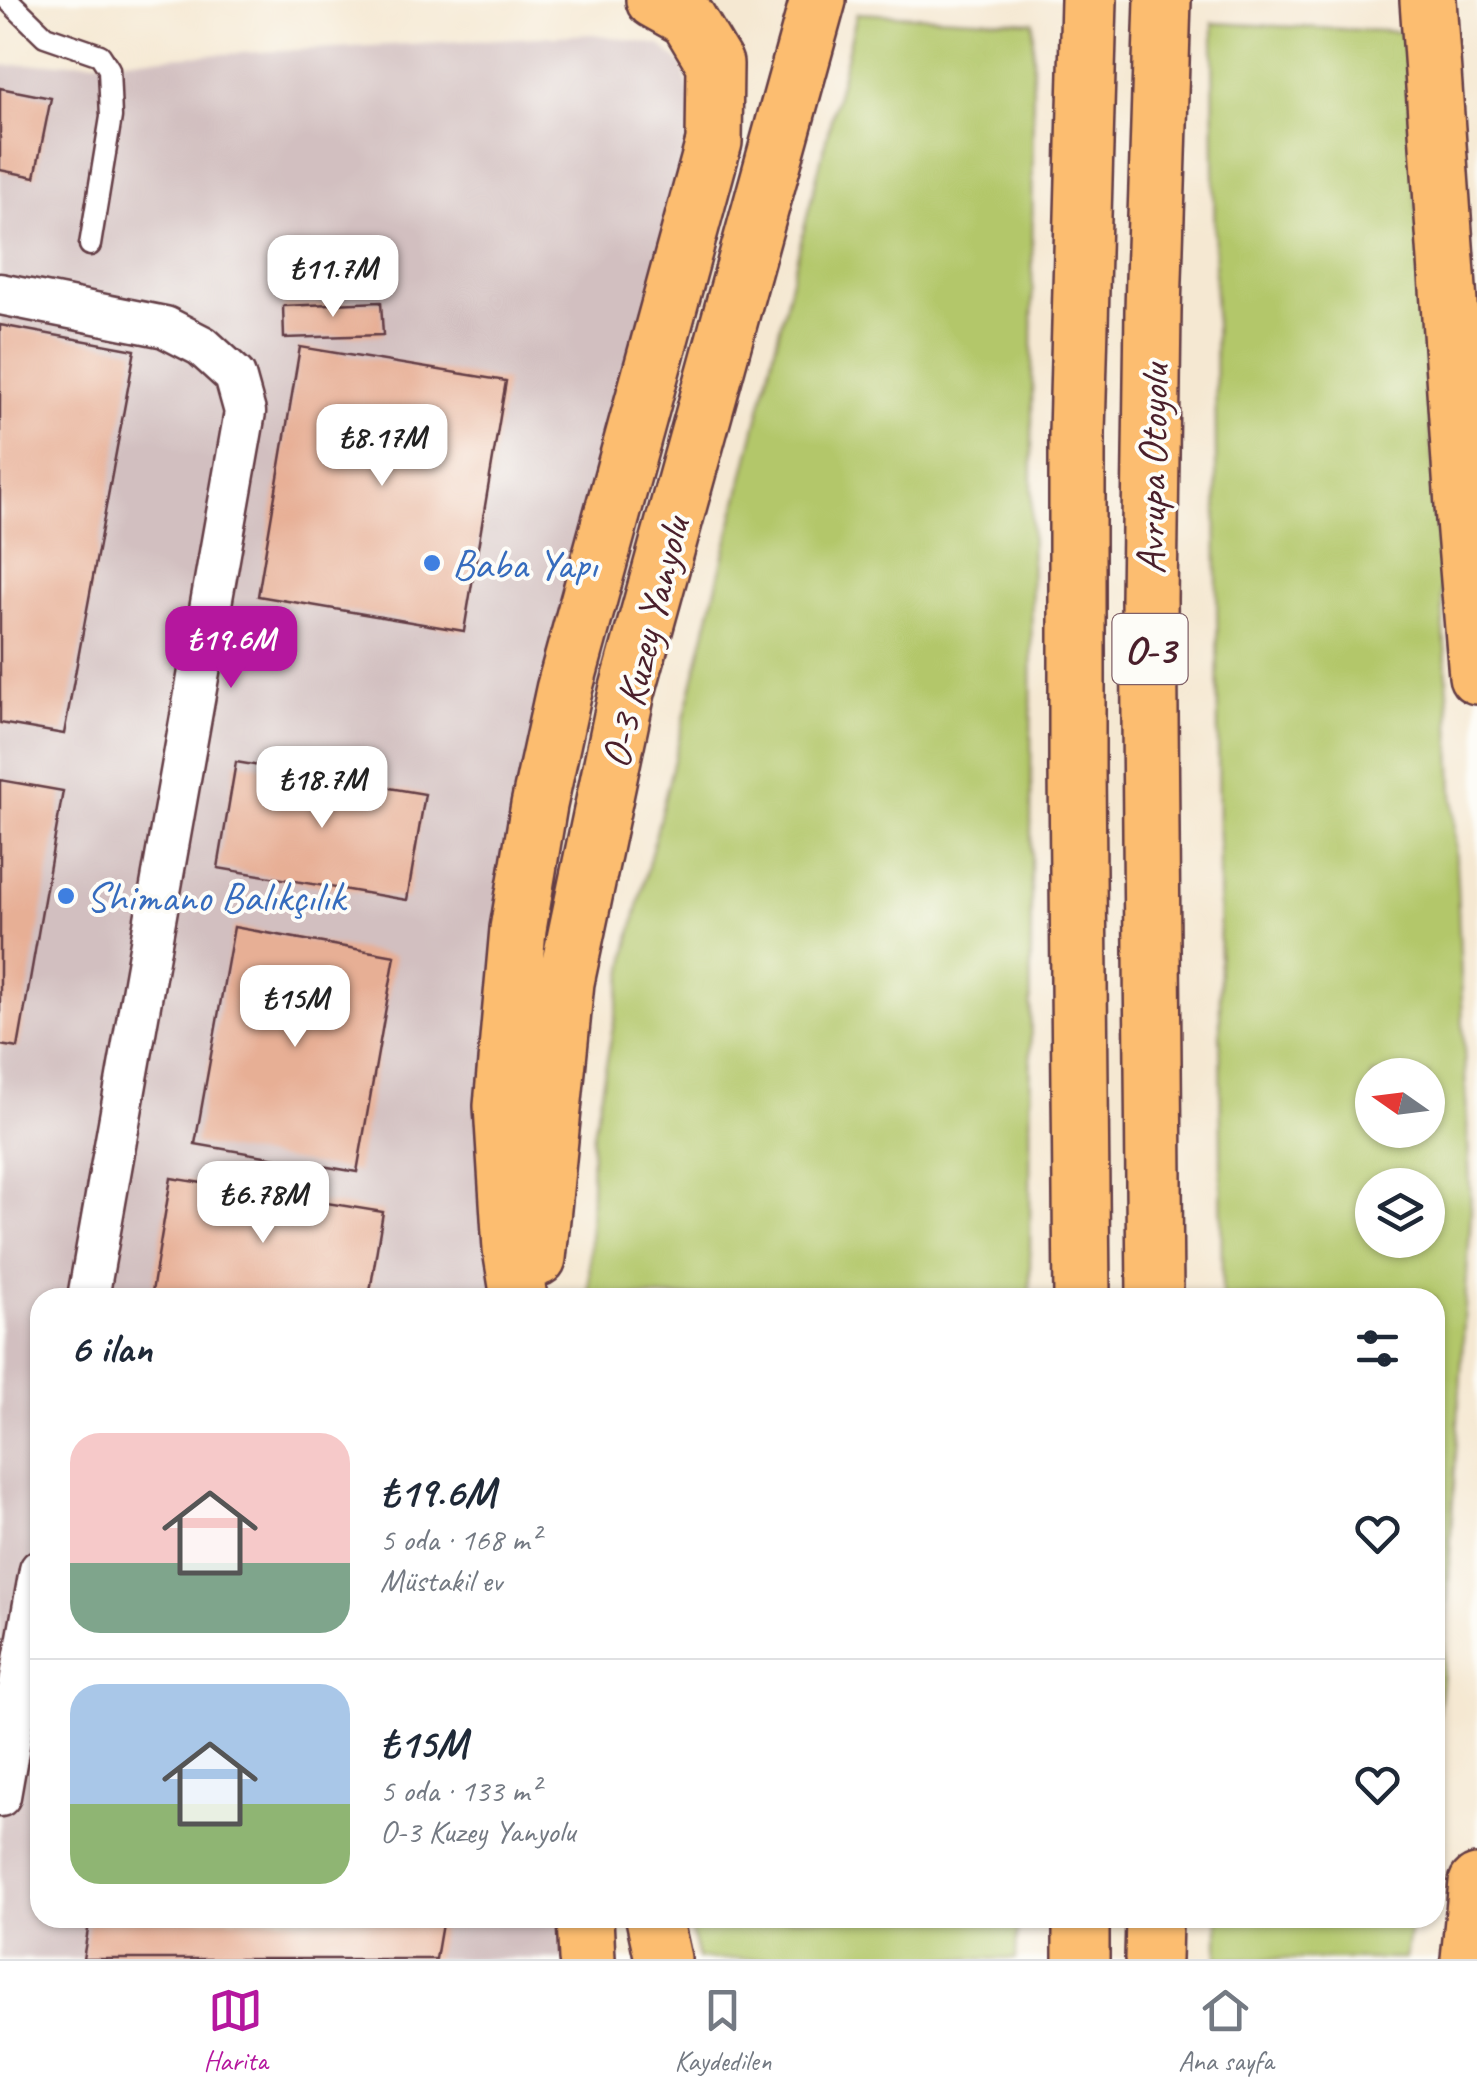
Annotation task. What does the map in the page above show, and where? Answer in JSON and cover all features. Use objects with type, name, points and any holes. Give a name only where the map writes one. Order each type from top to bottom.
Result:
[{"type":"main road","points":[[517,1288],[511,1249],[502,1106],[518,929],[539,805],[564,690],[714,142],[715,64],[688,19],[654,0]]},
{"type":"main road","name":"O-3 Kuzey Yanyolu","points":[[538,1288],[538,1252],[566,982],[626,692],[818,0]]},
{"type":"main road","name":"Avrupa Otoyolu","points":[[1082,1288],[1077,433],[1089,0]]},
{"type":"main road","name":"Avrupa Otoyolu","points":[[1156,1288],[1150,599],[1153,310],[1163,0]]},
{"type":"main road","points":[[1428,0],[1477,676]]},
{"type":"main road","points":[[1464,0],[1477,248]]},
{"type":"main road","points":[[1469,1959],[1477,1883]]},
{"type":"main road","points":[[585,1928],[587,1959]]},
{"type":"main road","points":[[656,1928],[663,1959]]},
{"type":"main road","points":[[1081,1959],[1082,1928]]},
{"type":"main road","points":[[1153,1959],[1154,1928]]},
{"type":"street","points":[[0,294],[165,327],[202,346],[235,376],[245,412],[90,1288]]},
{"type":"street","points":[[0,1796],[30,1626]]},
{"type":"lane","points":[[8,0],[45,36],[100,54],[109,69],[111,117],[90,245]]},
{"type":"shaded area","points":[[593,34],[660,45],[682,65],[696,115],[601,472],[501,1288],[30,1288],[30,1928],[561,1928],[563,1959],[0,1959],[0,66]]},
{"type":"green space","points":[[857,13],[1033,22],[1030,1288],[589,1288],[592,1139],[629,943]]},
{"type":"green space","points":[[1213,23],[1405,32],[1450,722],[1471,1211],[1445,1631],[1445,1288],[1222,1288]]},
{"type":"green space","points":[[690,1928],[1018,1928],[1016,1959],[698,1959]]},
{"type":"green space","points":[[1218,1928],[1410,1928],[1405,1959],[1218,1959]]},
{"type":"building","points":[[0,88],[51,98],[35,177],[0,170]]},
{"type":"building","points":[[381,302],[383,335],[284,338],[283,306]]},
{"type":"building","points":[[0,325],[135,350],[64,734],[0,723]]},
{"type":"building","points":[[300,347],[506,381],[464,631],[258,596]]},
{"type":"building","points":[[236,762],[425,794],[407,900],[218,868]]},
{"type":"building","points":[[0,780],[63,791],[18,1048],[0,1045]]},
{"type":"building","points":[[234,927],[395,956],[357,1172],[195,1144]]},
{"type":"building","points":[[171,1178],[383,1212],[371,1288],[153,1288]]},
{"type":"building","points":[[88,1928],[441,1928],[436,1959],[83,1959]]},
{"type":"place","name":"Baba Yapı","points":[[432,563]]},
{"type":"place","name":"Shimano Balıkçılık","points":[[66,896]]}]
